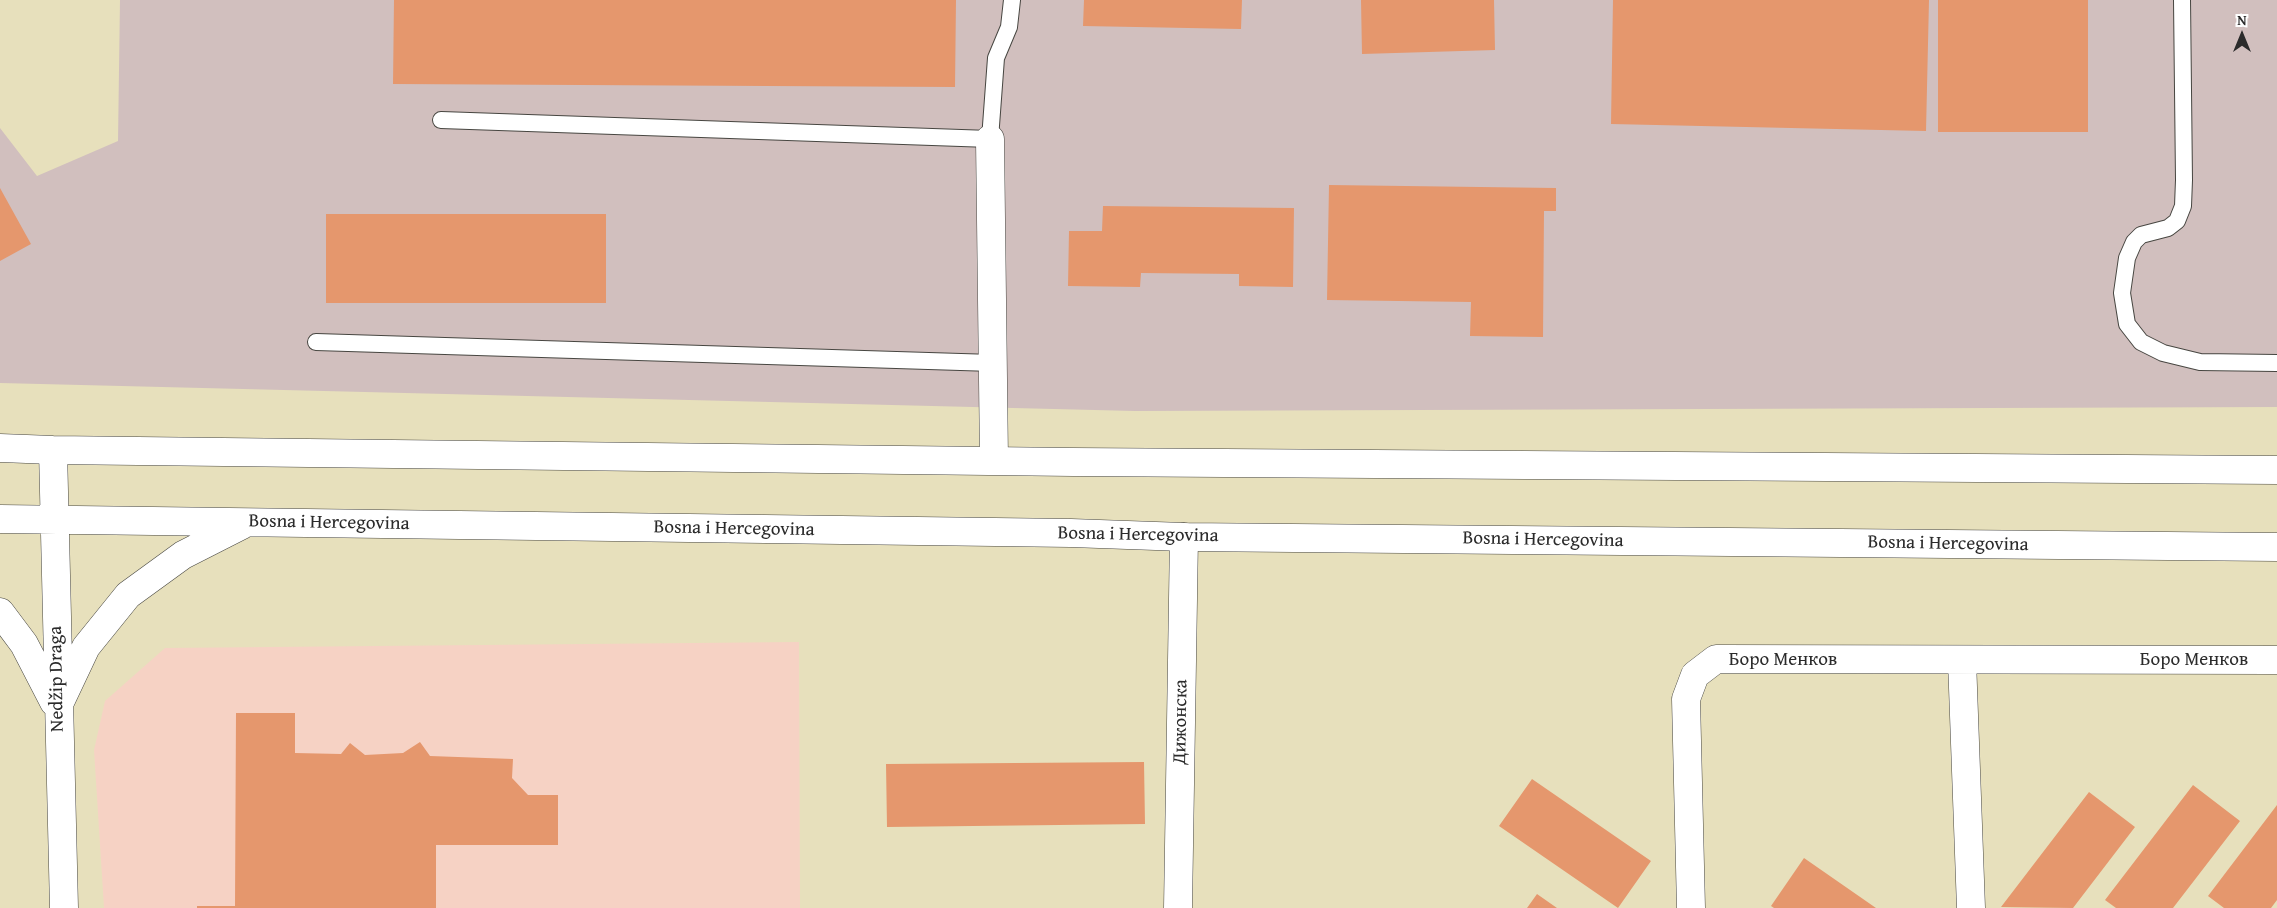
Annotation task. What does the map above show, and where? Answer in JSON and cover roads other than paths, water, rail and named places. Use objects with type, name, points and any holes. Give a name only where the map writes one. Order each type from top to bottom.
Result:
[{"type":"street","points":[[990,139],[994,460]]},
{"type":"street","points":[[0,448],[994,460],[2277,470]]},
{"type":"street","name":"Nedžip Draga","points":[[53,450],[64,908]]},
{"type":"street","name":"Bosna i Hercegovina","points":[[0,519],[1184,536],[2277,547]]},
{"type":"street","points":[[58,708],[86,647],[128,595],[183,555],[246,522]]},
{"type":"street","name":"Дижонска","points":[[1178,908],[1184,536]]},
{"type":"street","points":[[0,612],[24,644],[58,708]]},
{"type":"street","name":"Боро Менков","points":[[1692,908],[1686,699],[1695,676],[1716,659],[2277,660]]},
{"type":"street","points":[[1962,660],[1971,908]]},
{"type":"lane","points":[[441,120],[990,139],[996,58],[1009,27],[1012,0]]},
{"type":"lane","points":[[2182,0],[2184,180],[2182,206],[2177,221],[2168,228],[2141,235],[2134,242],[2127,258],[2122,293],[2127,324],[2141,342],[2163,353],[2200,362],[2277,363]]},
{"type":"lane","points":[[316,342],[993,363]]}]
